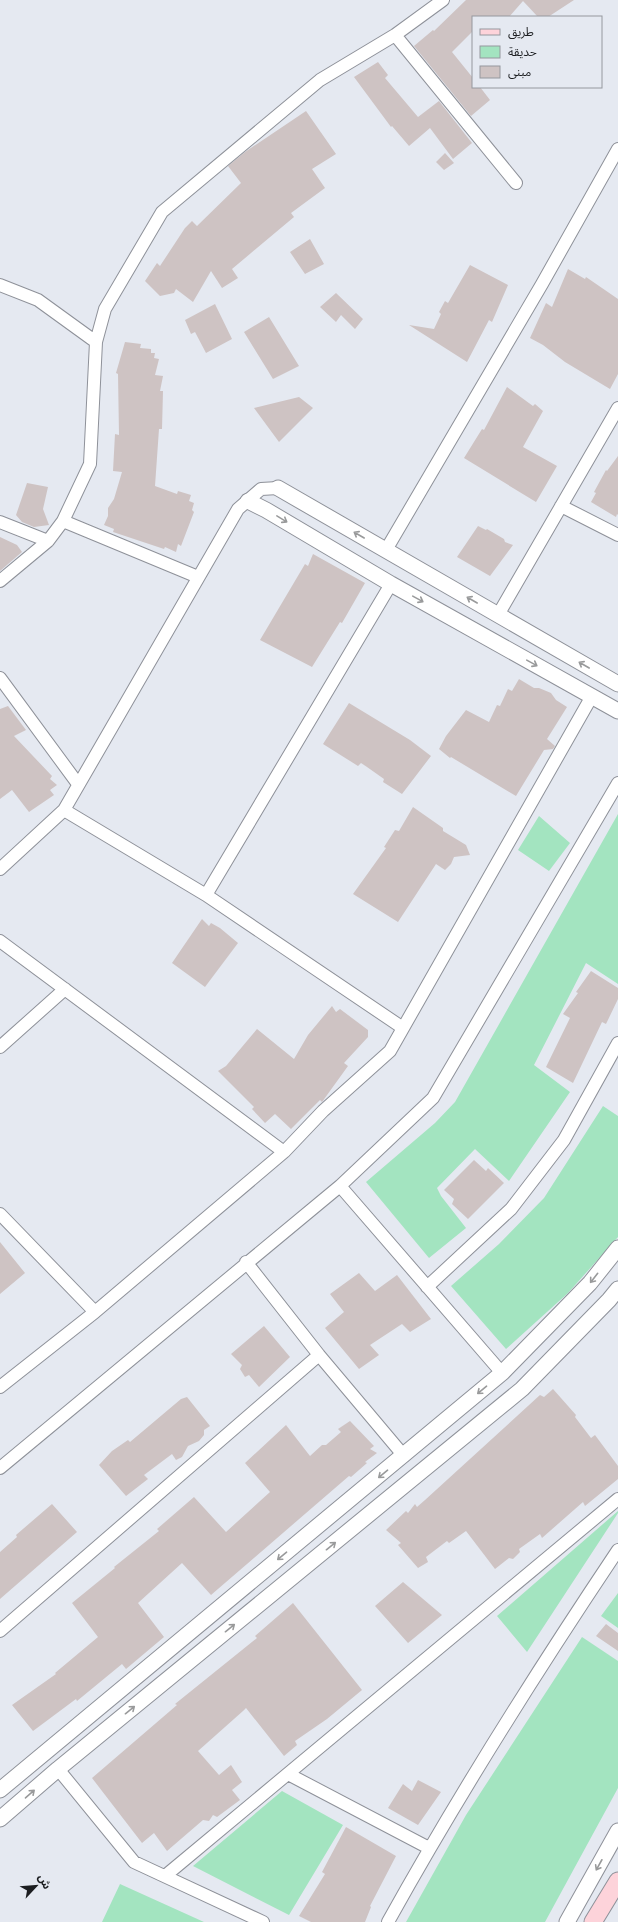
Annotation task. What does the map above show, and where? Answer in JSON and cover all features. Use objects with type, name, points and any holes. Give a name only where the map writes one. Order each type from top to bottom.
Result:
[{"type":"main road","points":[[593,1922],[618,1882]]},
{"type":"street","points":[[0,581],[48,542],[63,521],[90,464],[96,342],[105,309],[162,212],[320,80],[395,35],[443,0]]},
{"type":"street","points":[[395,35],[516,182]]},
{"type":"street","points":[[386,550],[542,284],[618,149]]},
{"type":"street","points":[[0,285],[38,300],[96,342]]},
{"type":"street","points":[[498,615],[618,408]]},
{"type":"street","points":[[0,868],[64,810],[238,509],[261,490],[278,488],[618,684]]},
{"type":"street","points":[[248,501],[266,510],[391,584],[618,711]]},
{"type":"street","points":[[561,506],[618,535]]},
{"type":"street","points":[[63,521],[198,577]]},
{"type":"street","points":[[0,522],[48,542]]},
{"type":"street","points":[[206,895],[391,584]]},
{"type":"street","points":[[0,678],[78,784]]},
{"type":"street","points":[[0,1388],[94,1312],[284,1152],[323,1111],[390,1051],[592,696]]},
{"type":"street","points":[[0,1468],[246,1262],[340,1186],[433,1098],[618,783]]},
{"type":"street","points":[[64,810],[206,895],[403,1028]]},
{"type":"street","points":[[0,941],[284,1152]]},
{"type":"street","points":[[0,1047],[65,989]]},
{"type":"street","points":[[426,1287],[511,1209],[564,1140],[618,1043]]},
{"type":"street","points":[[340,1186],[502,1373]]},
{"type":"street","points":[[0,1214],[94,1312]]},
{"type":"street","points":[[0,1790],[404,1456],[502,1373],[590,1283],[618,1248]]},
{"type":"street","points":[[246,1262],[319,1355],[404,1456]]},
{"type":"street","points":[[0,1819],[58,1769],[522,1389],[618,1289]]},
{"type":"street","points":[[0,1631],[319,1355]]},
{"type":"street","points":[[165,1876],[618,1499]]},
{"type":"street","points":[[388,1922],[429,1848],[543,1662],[618,1550]]},
{"type":"street","points":[[58,1769],[134,1862],[263,1922]]},
{"type":"street","points":[[288,1774],[429,1848]]},
{"type":"street","points":[[567,1922],[618,1831]]},
{"type":"green space","points":[[618,814],[618,984],[586,963],[534,1065],[570,1092],[509,1181],[475,1149],[437,1188],[441,1196],[466,1228],[429,1258],[366,1182],[435,1123],[455,1102]]},
{"type":"green space","points":[[539,816],[570,843],[549,871],[518,850]]},
{"type":"green space","points":[[603,1106],[618,1116],[618,1237],[568,1293],[506,1349],[451,1286],[499,1244],[544,1198]]},
{"type":"green space","points":[[618,1511],[618,1513],[527,1652],[497,1616]]},
{"type":"green space","points":[[618,1593],[618,1628],[601,1616]]},
{"type":"green space","points":[[582,1637],[618,1661],[618,1788],[545,1922],[406,1922],[466,1815]]},
{"type":"green space","points":[[282,1791],[343,1825],[289,1915],[193,1866]]},
{"type":"green space","points":[[120,1884],[204,1922],[102,1922]]},
{"type":"building","points":[[466,0],[574,0],[550,16],[537,16],[523,1],[510,16],[472,16],[472,32],[452,52],[472,77],[472,88],[481,88],[490,100],[471,116],[414,46],[433,30],[434,31]]},
{"type":"building","points":[[378,62],[388,75],[385,78],[418,117],[439,101],[472,143],[453,159],[430,128],[409,146],[392,126],[391,127],[354,77]]},
{"type":"building","points":[[306,111],[336,154],[312,169],[325,188],[291,213],[294,217],[232,269],[238,278],[222,288],[211,271],[193,302],[176,289],[174,293],[160,296],[145,281],[157,263],[160,266],[185,228],[192,221],[197,226],[241,183],[228,166],[245,152]]},
{"type":"building","points":[[445,153],[454,163],[444,170],[436,162]]},
{"type":"building","points":[[310,239],[324,264],[305,274],[290,252]]},
{"type":"building","points":[[470,265],[508,285],[492,322],[489,320],[467,362],[409,325],[434,329],[441,314],[439,312],[445,301],[448,303]]},
{"type":"building","points":[[568,269],[585,279],[586,277],[618,299],[618,374],[610,389],[565,362],[543,345],[530,338],[546,303],[552,307]]},
{"type":"building","points":[[336,293],[363,319],[355,329],[341,315],[336,322],[320,307]]},
{"type":"building","points":[[215,304],[232,339],[206,353],[195,332],[191,334],[185,320]]},
{"type":"building","points":[[269,317],[299,366],[273,379],[244,332]]},
{"type":"building","points":[[125,342],[141,344],[140,348],[151,349],[151,353],[155,353],[154,358],[159,359],[155,375],[163,376],[160,391],[163,391],[162,429],[159,429],[155,486],[177,494],[178,491],[191,495],[189,501],[194,503],[192,510],[194,512],[181,546],[178,544],[176,552],[165,547],[164,549],[113,532],[114,529],[104,525],[108,516],[108,508],[114,499],[122,472],[113,471],[115,434],[119,435],[118,374],[116,373]]},
{"type":"building","points":[[507,387],[533,406],[535,404],[543,411],[523,447],[557,466],[536,502],[464,458],[482,429],[484,430]]},
{"type":"building","points":[[299,397],[313,408],[279,442],[254,408]]},
{"type":"building","points":[[618,456],[618,515],[617,514],[616,517],[591,502],[596,493],[594,492],[606,470],[607,471]]},
{"type":"building","points":[[27,483],[48,487],[43,509],[49,525],[34,527],[22,522],[16,515]]},
{"type":"building","points":[[478,526],[486,530],[487,529],[504,539],[505,542],[513,545],[490,576],[457,557]]},
{"type":"building","points":[[0,537],[17,545],[22,552],[0,571]]},
{"type":"building","points":[[313,554],[365,583],[342,623],[340,622],[312,667],[260,640],[305,564],[308,566]]},
{"type":"building","points":[[519,679],[534,688],[539,688],[551,693],[556,700],[567,707],[547,739],[555,746],[553,749],[544,750],[516,796],[451,757],[450,758],[439,749],[446,736],[466,710],[489,722],[497,705],[500,706],[508,689],[512,691]]},
{"type":"building","points":[[349,703],[410,740],[431,756],[402,794],[383,782],[384,779],[361,763],[358,766],[323,744]]},
{"type":"building","points":[[8,706],[26,730],[14,736],[52,776],[50,779],[57,785],[50,790],[54,795],[29,812],[12,790],[0,799],[0,709]]},
{"type":"building","points":[[413,807],[443,828],[443,831],[466,845],[470,855],[454,857],[451,864],[445,870],[436,864],[398,922],[353,894],[386,848],[384,847],[395,830],[399,831]]},
{"type":"building","points":[[202,919],[209,926],[211,923],[220,928],[238,943],[205,987],[172,963]]},
{"type":"building","points":[[591,971],[618,988],[618,999],[606,1024],[602,1022],[573,1083],[546,1067],[570,1018],[563,1014]]},
{"type":"building","points":[[332,1006],[336,1012],[340,1009],[368,1030],[368,1037],[344,1063],[348,1066],[322,1102],[320,1100],[291,1129],[275,1114],[265,1123],[252,1109],[254,1107],[218,1071],[226,1066],[257,1029],[294,1059],[308,1035]]},
{"type":"building","points":[[474,1160],[486,1171],[488,1168],[504,1183],[468,1219],[452,1204],[454,1199],[444,1190]]},
{"type":"building","points":[[0,1242],[25,1273],[0,1294]]},
{"type":"building","points":[[359,1273],[375,1291],[397,1275],[431,1319],[410,1332],[402,1324],[370,1345],[379,1355],[359,1369],[325,1328],[344,1312],[330,1294]]},
{"type":"building","points":[[264,1326],[290,1357],[259,1387],[249,1375],[245,1377],[240,1369],[242,1365],[231,1354]]},
{"type":"building","points":[[553,1389],[576,1415],[575,1417],[591,1438],[595,1435],[618,1466],[618,1479],[585,1506],[583,1502],[542,1538],[540,1534],[519,1549],[520,1552],[513,1559],[509,1558],[495,1569],[466,1531],[449,1543],[447,1541],[426,1557],[428,1562],[418,1568],[398,1545],[401,1543],[386,1530],[406,1511],[408,1513],[415,1504],[417,1507],[425,1500],[540,1395],[544,1397]]},
{"type":"building","points":[[187,1397],[210,1426],[204,1430],[204,1435],[199,1441],[188,1446],[182,1457],[176,1460],[172,1454],[144,1475],[148,1479],[126,1496],[99,1465],[112,1451],[128,1440],[130,1442],[181,1399]]},
{"type":"building","points":[[350,1421],[374,1446],[370,1449],[377,1453],[365,1462],[367,1463],[351,1477],[349,1476],[211,1595],[182,1563],[138,1603],[164,1637],[126,1669],[122,1664],[77,1701],[76,1699],[33,1731],[12,1705],[56,1674],[55,1673],[98,1637],[72,1603],[159,1531],[157,1529],[194,1497],[226,1532],[270,1492],[245,1463],[286,1425],[310,1456],[322,1445],[326,1445],[341,1432],[338,1429]]},
{"type":"building","points":[[52,1504],[77,1532],[0,1599],[0,1552],[17,1537],[16,1535]]},
{"type":"building","points":[[403,1582],[442,1615],[408,1643],[375,1606]]},
{"type":"building","points":[[293,1603],[362,1690],[327,1719],[295,1741],[297,1745],[284,1756],[246,1708],[198,1751],[219,1775],[231,1765],[242,1782],[232,1790],[240,1800],[217,1817],[213,1815],[209,1821],[203,1820],[167,1851],[154,1833],[142,1843],[92,1778],[177,1705],[175,1704],[257,1638],[255,1636]]},
{"type":"building","points":[[606,1624],[618,1633],[618,1651],[596,1636]]},
{"type":"building","points":[[418,1780],[441,1792],[418,1825],[388,1808],[403,1784],[412,1791]]},
{"type":"building","points":[[346,1827],[396,1856],[370,1906],[371,1907],[365,1922],[311,1922],[299,1916],[325,1874],[322,1872]]}]
